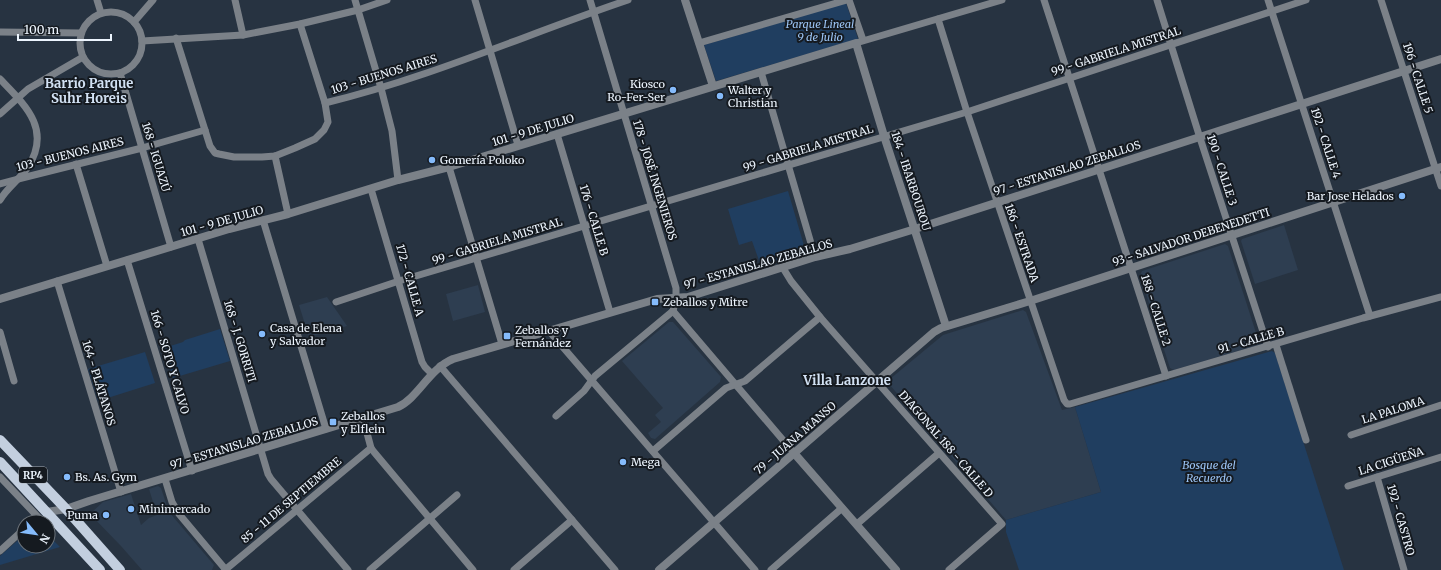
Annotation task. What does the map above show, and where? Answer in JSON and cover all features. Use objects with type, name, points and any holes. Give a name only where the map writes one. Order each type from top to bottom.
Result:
[{"type":"main road","name":"RP4","points":[[0,440],[66,509],[120,570]]},
{"type":"main road","name":"RP4","points":[[2,471],[41,514]]},
{"type":"main road","name":"RP4","points":[[56,528],[100,570]]},
{"type":"street","points":[[97,0],[101,13]]},
{"type":"street","points":[[134,22],[153,0]]},
{"type":"street","points":[[236,0],[243,35]]},
{"type":"street","points":[[355,0],[381,88],[394,139],[398,180]]},
{"type":"street","points":[[142,41],[243,35],[300,24],[358,10],[388,0]]},
{"type":"street","points":[[475,0],[518,145]]},
{"type":"street","name":"178 - JOSÉ INGENIEROS","points":[[590,0],[676,288],[676,298]]},
{"type":"street","name":"103 - BUENOS AIRES","points":[[0,184],[142,148],[205,130],[210,146],[215,153],[234,157],[275,156],[319,136],[328,122],[325,103],[381,88],[490,51],[628,0]]},
{"type":"street","points":[[685,0],[713,86]]},
{"type":"street","points":[[699,43],[848,0]]},
{"type":"street","name":"184 - IBARBOUROU","points":[[848,0],[884,136],[946,326]]},
{"type":"street","name":"101 - 9 DE JULIO","points":[[0,299],[398,180],[449,167],[713,86],[1002,0]]},
{"type":"street","name":"188 - CALLE 2","points":[[1044,0],[1166,376]]},
{"type":"street","name":"190 - CALLE 3","points":[[1157,0],[1268,347]]},
{"type":"street","name":"192 - CALLE 4","points":[[1268,0],[1370,316]]},
{"type":"street","name":"99 - GABRIELA MISTRAL","points":[[336,302],[399,281],[967,112],[1306,0]]},
{"type":"street","name":"196 - CALLE 5","points":[[1381,0],[1438,168],[1441,186]]},
{"type":"street","points":[[111,11],[128,16],[134,22],[138,28],[142,41],[140,54],[134,64],[127,70],[111,75],[102,74],[88,65],[83,58],[79,46],[81,33],[89,20],[101,13],[111,11]]},
{"type":"street","name":"186 - ESTRADA","points":[[938,19],[967,112],[1030,301],[1064,400],[1067,404]]},
{"type":"street","points":[[300,24],[325,103]]},
{"type":"street","points":[[0,32],[81,33]]},
{"type":"street","points":[[176,38],[205,130]]},
{"type":"street","points":[[0,114],[18,97],[34,85],[83,58]]},
{"type":"street","name":"97 - ESTANISLAO ZEBALLOS","points":[[46,514],[165,479],[403,405],[440,366],[453,359],[610,312],[657,299],[688,297],[815,257],[850,249],[1200,138],[1441,59]]},
{"type":"street","points":[[761,72],[815,257]]},
{"type":"street","name":"168 - IGUAZÚ","points":[[120,73],[172,247]]},
{"type":"street","points":[[0,79],[18,97],[31,114],[38,139],[34,154],[28,167],[0,200]]},
{"type":"street","name":"176 - CALLE B","points":[[557,134],[610,312]]},
{"type":"street","points":[[275,156],[288,214]]},
{"type":"street","points":[[76,164],[107,266]]},
{"type":"street","points":[[449,167],[502,344]]},
{"type":"street","name":"93 - SALVADOR DEBENEDETTI","points":[[946,326],[1030,301],[1438,168]]},
{"type":"street","name":"172 - CALLE A","points":[[371,188],[422,362],[432,374]]},
{"type":"street","points":[[263,220],[326,429]]},
{"type":"street","name":"168 - J. GORRITI","points":[[198,239],[271,479],[348,570]]},
{"type":"street","name":"166 - SOTO Y CALVO","points":[[127,260],[192,470]]},
{"type":"street","name":"DIAGONAL 188 - CALLE D","points":[[783,268],[791,281],[820,317],[1002,524],[949,570]]},
{"type":"street","name":"164 - PLÁTANOS","points":[[57,281],[120,492]]},
{"type":"street","name":"91 - CALLE B","points":[[1067,404],[1276,345],[1370,316],[1441,297]]},
{"type":"street","points":[[556,416],[584,390],[598,373],[673,311],[676,298]]},
{"type":"street","points":[[673,311],[794,454],[896,570]]},
{"type":"street","points":[[653,451],[726,388],[745,381],[820,317]]},
{"type":"street","name":"79 - JUANA MANSO","points":[[659,570],[934,332],[946,326]]},
{"type":"street","points":[[549,331],[755,570]]},
{"type":"street","points":[[0,332],[14,381]]},
{"type":"street","points":[[1276,345],[1306,440]]},
{"type":"street","points":[[440,366],[614,570]]},
{"type":"street","name":"LA PALOMA","points":[[1351,434],[1441,405]]},
{"type":"street","points":[[364,418],[371,448],[474,570]]},
{"type":"street","name":"85 - 11 DE SEPTIEMBRE","points":[[226,570],[371,448]]},
{"type":"street","points":[[857,524],[939,453]]},
{"type":"street","name":"LA CIGÜEÑA","points":[[1348,486],[1441,457]]},
{"type":"street","name":"192 - CASTRO","points":[[1376,477],[1404,570]]},
{"type":"street","points":[[165,479],[172,502],[179,514],[226,570]]},
{"type":"street","points":[[370,570],[457,495]]},
{"type":"street","points":[[771,570],[842,508]]},
{"type":"street","points":[[514,570],[572,520]]},
{"type":"street","points":[[0,550],[16,536]]},
{"type":"shaded area","points":[[1284,225],[1298,270],[1255,284],[1241,241],[1242,239]]},
{"type":"shaded area","points":[[1225,244],[1228,246],[1259,342],[1258,345],[1174,370],[1170,368],[1140,275],[1142,271]]},
{"type":"shaded area","points":[[478,285],[485,312],[453,321],[446,294]]},
{"type":"shaded area","points":[[327,297],[347,326],[309,337],[299,305]]},
{"type":"shaded area","points":[[1023,310],[1026,312],[1062,410],[1075,407],[1101,492],[1006,520],[889,384],[890,379],[943,335]]},
{"type":"shaded area","points":[[669,322],[673,322],[721,377],[720,382],[655,439],[651,438],[648,433],[661,422],[655,415],[663,408],[622,361]]},
{"type":"shaded area","points":[[158,486],[161,488],[169,512],[214,565],[212,570],[142,570],[90,514],[103,502],[131,494],[141,525],[149,518],[157,515],[149,489]]},
{"type":"green space","name":"Parque Lineal 9 de Julio","points":[[846,3],[858,39],[716,81],[704,45]]},
{"type":"green space","points":[[788,191],[805,249],[801,254],[761,266],[752,241],[739,245],[728,209]]},
{"type":"green space","points":[[220,329],[230,361],[173,378],[164,348]]},
{"type":"green space","name":"Bosque del Recuerdo","points":[[1272,351],[1275,353],[1344,570],[1019,570],[1006,532],[1006,520],[1101,492],[1075,407]]},
{"type":"green space","points":[[145,352],[155,383],[98,401],[88,369]]},
{"type":"green space","points":[[16,542],[16,554],[37,554],[0,565],[0,556]]},
{"type":"green space","points":[[56,543],[60,547],[56,548]]},
{"type":"place","name":"Kiosco Ro-Fer-Ser","points":[[673,90]]},
{"type":"place","name":"Walter y Christian","points":[[720,96]]},
{"type":"place","name":"Gomería Poloko","points":[[432,160]]},
{"type":"place","name":"Bar Jose Helados","points":[[1402,196]]},
{"type":"place","name":"Zeballos y Mitre","points":[[655,302]]},
{"type":"place","name":"Casa de Elena y Salvador","points":[[262,334]]},
{"type":"place","name":"Zeballos y Fernández","points":[[507,336]]},
{"type":"place","name":"Zeballos y Elflein","points":[[333,422]]},
{"type":"place","name":"Mega","points":[[623,462]]},
{"type":"place","name":"Bs. As. Gym","points":[[67,477]]},
{"type":"place","name":"Minimercado","points":[[131,509]]},
{"type":"place","name":"Puma","points":[[106,515]]},
{"type":"district","name":"Barrio Parque Suhr Horeis","points":[[89,90]]},
{"type":"district","name":"Villa Lanzone","points":[[847,380]]}]
